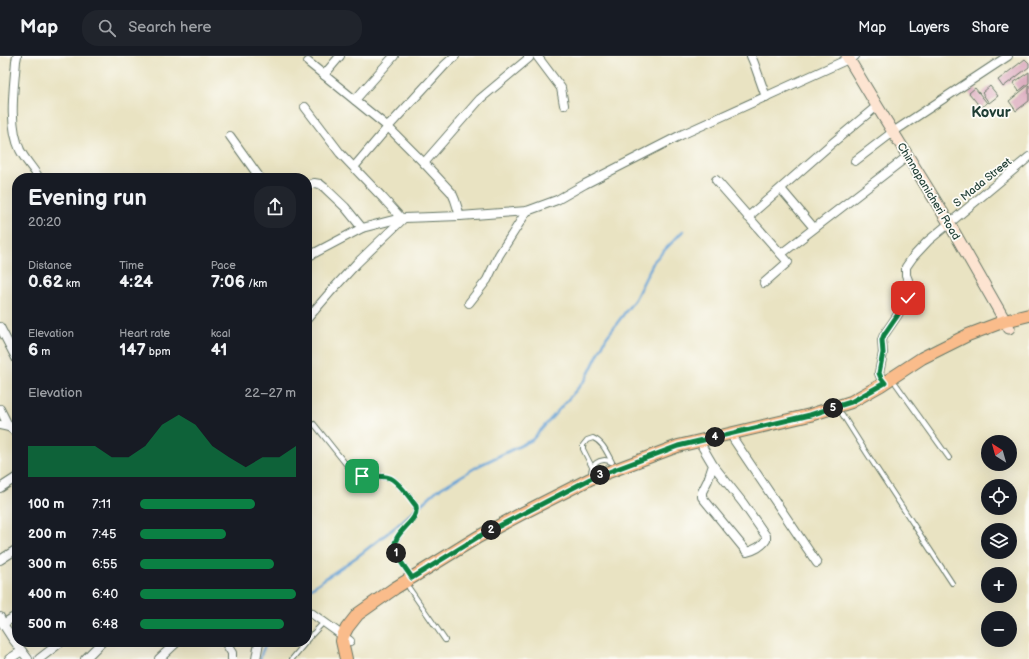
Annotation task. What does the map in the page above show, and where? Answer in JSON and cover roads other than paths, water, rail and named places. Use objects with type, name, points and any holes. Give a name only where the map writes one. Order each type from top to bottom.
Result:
[{"type":"main road","points":[[355,659],[346,639],[347,628],[358,614],[395,588],[410,583],[593,485],[680,453],[848,412],[890,383],[922,358],[968,335],[1007,324],[1029,315]]},
{"type":"main road","points":[[1007,324],[1029,323]]},
{"type":"main road","points":[[410,583],[478,537],[529,510],[592,472],[678,446],[810,415],[851,402],[890,383]]},
{"type":"main road","points":[[346,639],[342,641],[346,659]]},
{"type":"street","points":[[17,56],[12,112],[20,148],[35,173]]},
{"type":"street","points":[[324,75],[340,56]]},
{"type":"street","points":[[355,100],[394,56]]},
{"type":"street","points":[[354,167],[388,127],[455,56]]},
{"type":"street","points":[[751,56],[766,97]]},
{"type":"street","points":[[855,161],[893,132],[1008,56]]},
{"type":"street","points":[[424,163],[480,99],[532,57],[561,88],[564,105]]},
{"type":"street","points":[[312,251],[362,228],[402,218],[460,216],[527,210],[557,200],[681,135],[850,57]]},
{"type":"street","name":"Chinnapanicheri Road","points":[[850,57],[877,106],[949,223],[1007,324]]},
{"type":"street","points":[[308,62],[388,127],[424,163],[452,193],[460,216]]},
{"type":"street","points":[[748,217],[877,106]]},
{"type":"street","points":[[305,107],[340,153],[402,218]]},
{"type":"street","points":[[230,136],[256,173]]},
{"type":"street","points":[[781,254],[908,156]]},
{"type":"street","name":"S Mada Street","points":[[890,383],[881,378],[879,373],[883,353],[882,340],[908,298],[910,285],[906,275],[906,267],[928,241],[1029,157]]},
{"type":"street","points":[[716,180],[788,262],[764,283]]},
{"type":"street","points":[[312,184],[320,184],[325,188],[345,207],[362,228]]},
{"type":"street","points":[[781,189],[814,228]]},
{"type":"street","points":[[469,303],[487,280],[499,255],[527,210]]},
{"type":"street","points":[[312,313],[357,263],[402,218]]},
{"type":"street","points":[[0,328],[12,351]]},
{"type":"street","points":[[0,409],[9,427]]},
{"type":"street","points":[[0,425],[12,429]]},
{"type":"street","points":[[734,440],[817,563]]},
{"type":"street","points":[[703,448],[710,462],[713,465],[742,503],[766,536],[764,543],[753,550],[747,552],[744,549],[702,497],[702,492],[713,465]]},
{"type":"street","points":[[0,488],[12,480]]},
{"type":"street","points":[[0,560],[12,552]]},
{"type":"street","points":[[312,614],[346,639]]},
{"type":"street","points":[[12,617],[2,620],[12,638]]},
{"type":"street","points":[[18,647],[28,659]]},
{"type":"street","points":[[40,659],[55,647]]},
{"type":"street","points":[[85,659],[97,647]]},
{"type":"street","points":[[160,659],[172,647]]},
{"type":"street","points":[[229,647],[232,653],[232,659]]},
{"type":"street","points":[[256,659],[258,647]]},
{"type":"street","points":[[9,659],[22,652]]},
{"type":"lane","points":[[890,383],[949,458]]},
{"type":"lane","points":[[842,414],[952,583]]},
{"type":"lane","points":[[314,424],[353,472],[362,476],[382,476],[395,481],[416,506],[417,510],[415,515],[402,529],[397,538],[395,548],[410,583],[445,640]]},
{"type":"lane","points":[[592,472],[583,449],[583,445],[587,440],[593,438],[603,447],[614,466]]},
{"type":"lane","points":[[312,635],[324,622]]},
{"type":"lane","points":[[292,659],[301,647]]},
{"type":"waterway","points":[[312,588],[358,556],[398,525],[436,491],[480,465],[532,440],[586,379],[606,338],[635,299],[654,261],[683,231]]},
{"type":"waterway","points":[[260,659],[264,647]]},
{"type":"district","name":"Kovur","points":[[991,112]]}]
